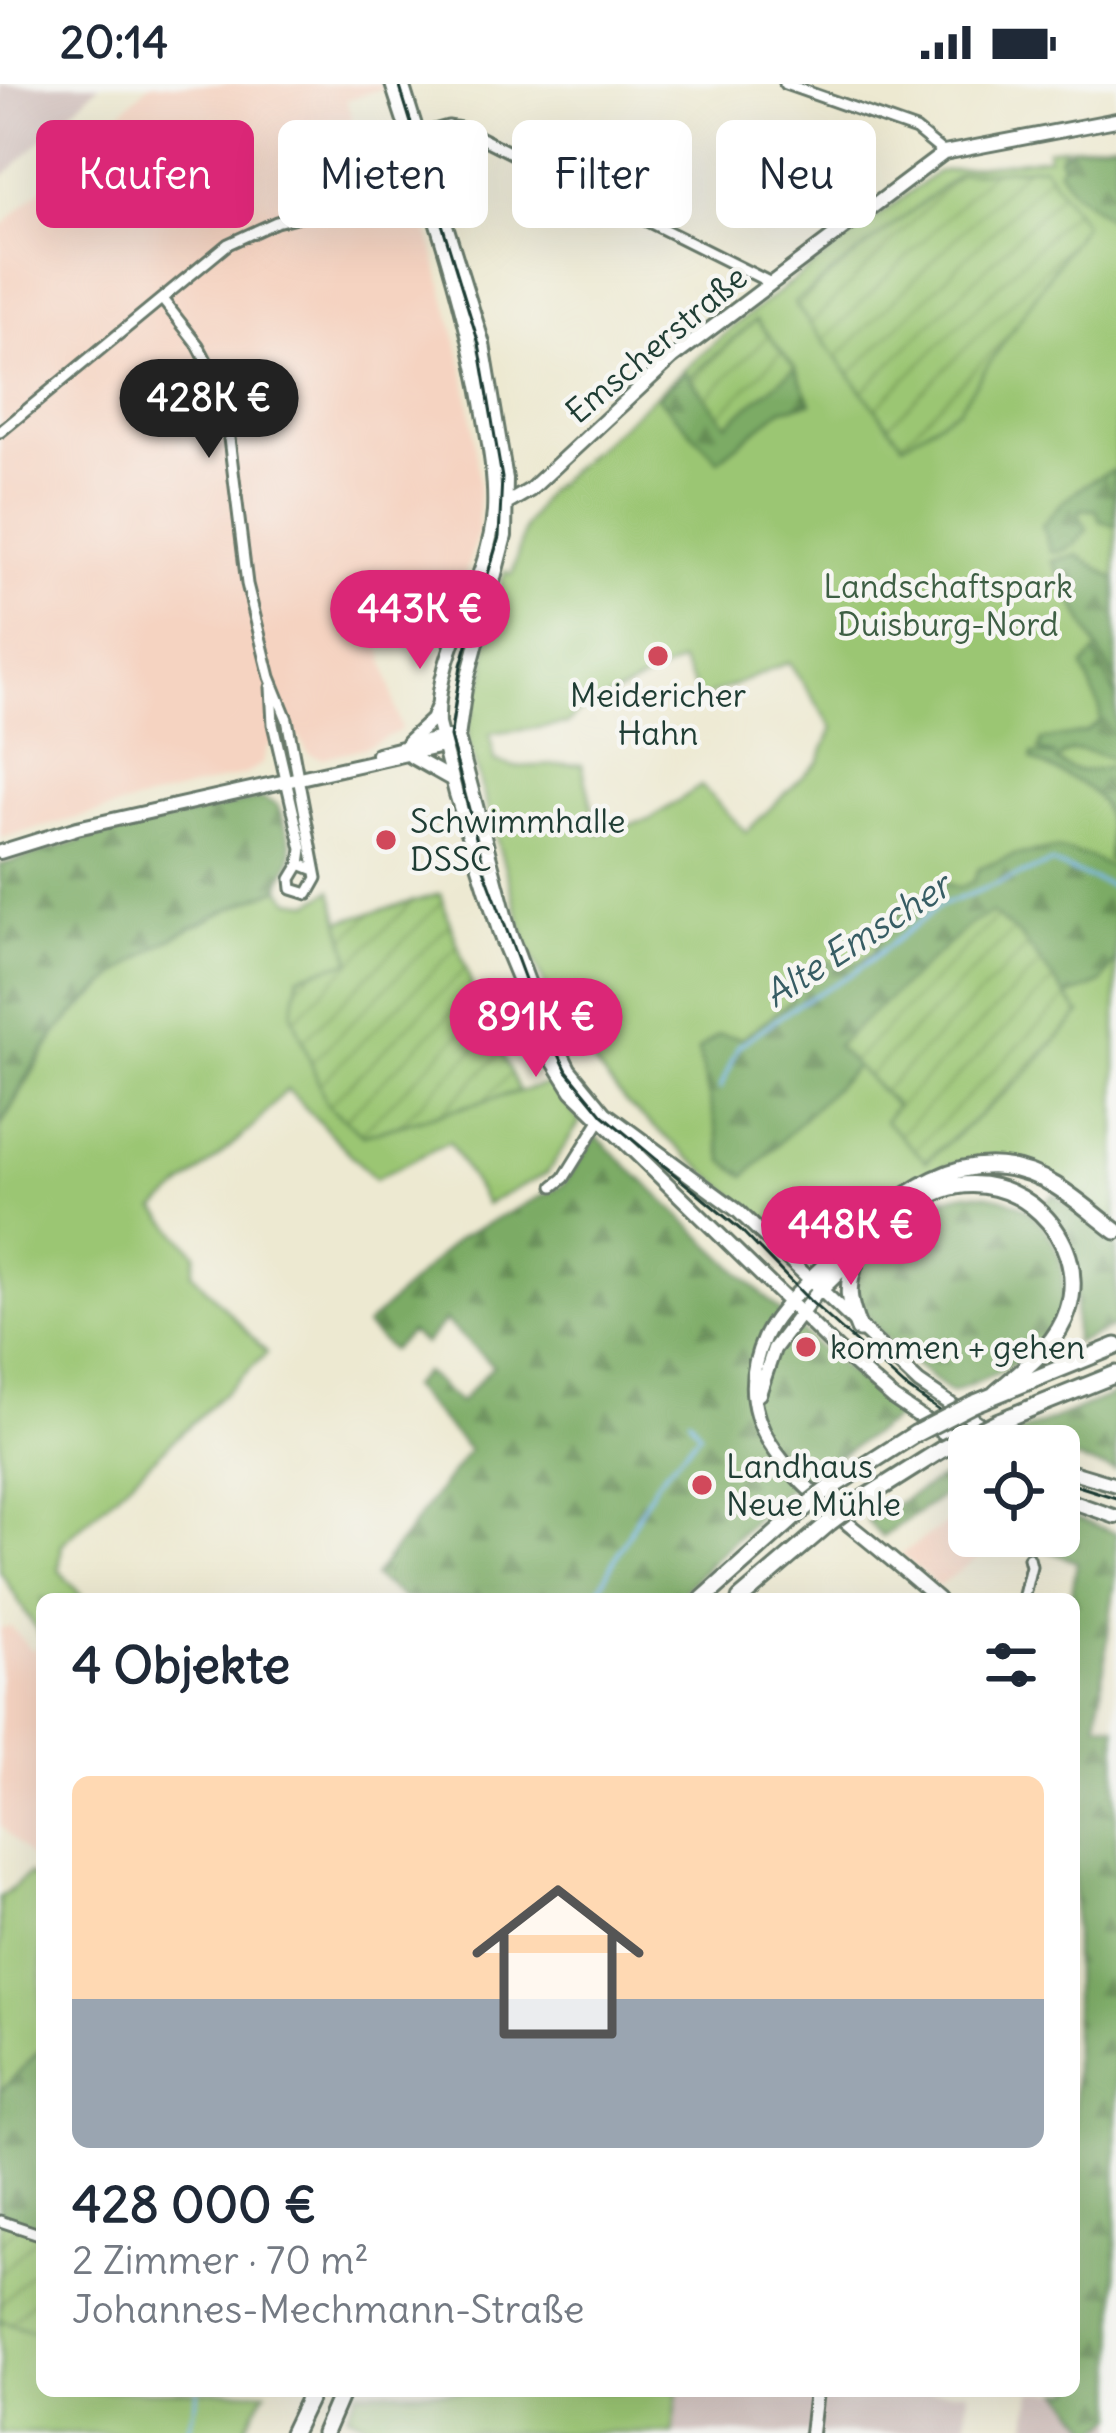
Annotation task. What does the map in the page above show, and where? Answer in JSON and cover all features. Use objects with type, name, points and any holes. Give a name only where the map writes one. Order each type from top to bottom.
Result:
[{"type":"highway","points":[[814,1285],[905,1194],[931,1178],[966,1169],[1010,1169],[1036,1176],[1116,1231]]},
{"type":"highway","points":[[814,1285],[919,1202],[955,1187],[991,1186],[1013,1193],[1051,1222],[1070,1262],[1072,1285],[1068,1312],[1041,1353],[995,1394]]},
{"type":"highway","points":[[860,1329],[847,1290],[861,1251]]},
{"type":"highway","points":[[710,1593],[808,1504],[915,1434],[995,1394],[1110,1348]]},
{"type":"highway","points":[[747,1593],[830,1522],[941,1450],[999,1420],[1109,1379]]},
{"type":"highway","points":[[292,2433],[309,2397]]},
{"type":"highway","points":[[324,2433],[339,2397]]},
{"type":"main road","points":[[392,84],[408,120]]},
{"type":"main road","points":[[402,84],[410,120]]},
{"type":"main road","name":"Emscherstraße","points":[[501,507],[530,490],[672,358],[944,153],[1116,120]]},
{"type":"main road","points":[[443,228],[483,344],[501,507],[497,572],[464,688],[458,738],[510,934],[535,1000],[569,1069],[602,1116],[738,1211],[919,1383],[981,1425]]},
{"type":"main road","points":[[405,750],[438,707],[447,663],[501,507]]},
{"type":"main road","points":[[438,707],[442,742],[486,894],[526,1004],[561,1074],[794,1308],[894,1399],[948,1436]]},
{"type":"main road","points":[[0,852],[77,828],[458,738]]},
{"type":"main road","points":[[405,750],[452,779]]},
{"type":"main road","points":[[814,1285],[764,1337],[752,1384],[767,1440],[783,1465],[931,1593]]},
{"type":"main road","points":[[1080,1474],[1116,1485]]},
{"type":"main road","points":[[1080,1504],[1116,1517]]},
{"type":"main road","points":[[811,2433],[815,2397]]},
{"type":"street","points":[[785,84],[916,130],[944,153]]},
{"type":"street","points":[[488,142],[771,283]]},
{"type":"street","points":[[0,432],[228,244],[278,224]]},
{"type":"street","points":[[162,299],[198,345],[218,383],[247,584],[270,677],[286,719],[292,779],[302,849],[300,864],[290,879],[292,889],[308,894],[315,887],[315,870],[292,779]]},
{"type":"street","points":[[300,864],[315,870]]},
{"type":"street","points":[[554,1186],[564,1178],[602,1116]]},
{"type":"street","points":[[1024,1593],[1029,1558]]},
{"type":"street","points":[[0,2221],[36,2233]]},
{"type":"shaded area","points":[[0,84],[100,84],[62,120],[36,120],[36,145],[0,180]]},
{"type":"shaded area","points":[[150,84],[382,84],[383,88],[346,100],[352,120],[278,120],[278,228],[427,228],[462,361],[473,425],[478,532],[448,614],[421,606],[374,618],[401,730],[366,747],[322,758],[309,754],[299,737],[267,746],[262,764],[246,774],[0,838],[0,228],[36,193],[36,228],[254,228],[254,120],[112,120]]},
{"type":"shaded area","points":[[948,1522],[948,1557],[979,1557],[938,1586],[901,1554]]},
{"type":"shaded area","points":[[11,1627],[32,1651],[36,1648],[36,1864],[0,1825],[0,1629]]},
{"type":"shaded area","points":[[677,2397],[968,2397],[966,2433],[673,2433]]},
{"type":"shaded area","points":[[1031,2397],[1067,2397],[1096,2431],[1116,2416],[1116,2433],[1027,2433]]},
{"type":"green space","points":[[1116,141],[1116,224],[1073,191],[1058,169],[1063,164],[1059,158],[1071,147]]},
{"type":"green space","name":"Landschaftspark Duisburg-Nord","points":[[1116,145],[1116,1222],[1064,1183],[1037,1170],[976,1161],[916,1178],[822,1258],[807,1257],[627,1104],[563,1026],[527,944],[468,741],[469,715],[474,715],[486,671],[489,629],[505,571],[512,575],[525,527],[546,492],[735,325],[863,228],[876,228],[876,218],[937,172],[1048,157],[1047,150],[1065,147],[1060,155]],"holes":[[[756,320],[795,368],[743,409]],[[681,662],[701,699],[789,662],[833,728],[819,761],[746,832],[701,786],[649,820],[598,833],[582,764],[514,767],[494,761],[490,734],[567,724],[576,714]],[[1080,1014],[1022,1078],[927,1161],[896,1106],[836,1046]]]},
{"type":"green space","points":[[1043,166],[1084,224],[959,408],[903,444],[794,303],[959,174]]},
{"type":"green space","points":[[756,320],[795,368],[727,424],[690,377]]},
{"type":"green space","points":[[795,368],[811,403],[782,409],[718,460],[658,397],[685,372],[727,424]]},
{"type":"green space","points":[[1114,470],[1116,526],[1101,521],[1096,510],[1081,509],[1079,515],[1087,529],[1076,543],[1051,552],[1042,526],[1048,517],[1074,493]]},
{"type":"green space","points":[[1077,555],[1116,579],[1116,685],[1052,561]]},
{"type":"green space","points":[[1095,653],[1116,696],[1116,761],[1078,750],[1057,761],[1079,771],[1116,765],[1116,864],[1108,859],[1107,817],[1101,803],[1081,784],[1032,759],[1033,754],[1056,756],[1039,750],[1042,740],[1086,732],[1100,722],[1100,709],[1083,667]]},
{"type":"green space","points":[[262,798],[277,805],[291,846],[280,888],[190,928],[112,979],[54,1036],[0,1127],[0,865]]},
{"type":"green space","points":[[1056,849],[1087,856],[1116,870],[1116,960],[1101,983],[1067,997],[1021,937],[993,914],[971,924],[836,1046],[856,1066],[755,1167],[745,1176],[724,1161],[698,1050],[719,1034],[742,1038],[792,1001],[792,985],[829,961],[838,970],[864,960],[877,950],[873,940],[878,933],[910,901],[945,883],[959,888],[974,881],[978,869],[1014,855]]},
{"type":"green space","points":[[280,888],[290,900],[311,903],[332,890],[351,961],[363,1135],[551,1083],[580,1122],[547,1173],[486,1204],[449,1142],[375,1179],[287,1089],[252,1128],[156,1209],[196,1254],[192,1273],[267,1353],[62,1544],[59,1570],[79,1593],[36,1593],[36,1629],[0,1571],[0,1127],[60,1027],[141,954]]},
{"type":"green space","points":[[440,894],[473,989],[519,1091],[363,1135],[327,1105],[292,1013],[299,975],[351,961],[340,921]]},
{"type":"green space","points":[[992,913],[1021,937],[1080,1014],[1022,1078],[926,1161],[885,1121],[896,1105],[836,1046],[971,924]]},
{"type":"green space","points":[[596,1136],[818,1347],[901,1415],[780,1494],[681,1593],[396,1593],[374,1577],[469,1450],[410,1387],[424,1372],[459,1403],[493,1366],[445,1321],[424,1344],[410,1332],[391,1350],[366,1326],[457,1239],[563,1185]]},
{"type":"green space","points":[[967,1193],[1008,1200],[1036,1218],[1057,1249],[1064,1284],[1056,1320],[1037,1347],[1003,1371],[951,1393],[873,1324],[855,1290],[856,1273],[873,1249],[913,1214]]},
{"type":"green space","points":[[1054,1194],[1116,1243],[1116,1326],[1075,1343],[1073,1254],[1068,1238],[1043,1204]]},
{"type":"green space","points":[[1116,1394],[1116,1471],[1080,1460],[1080,1425],[1039,1425]]},
{"type":"green space","points":[[948,1474],[948,1492],[882,1537],[867,1521]]},
{"type":"green space","points":[[1080,1520],[1116,1533],[1116,1571],[1097,1723],[1116,1726],[1116,2416],[1096,2432],[1067,2397],[1080,2397],[1080,1593],[1072,1593],[1077,1562],[1064,1557],[1080,1557]]},
{"type":"green space","points":[[29,1874],[36,1882],[36,2054],[0,2092],[0,1898]]},
{"type":"green space","points":[[36,2054],[36,2227],[0,2216],[0,2092]]},
{"type":"green space","points":[[0,2216],[36,2227],[36,2331],[0,2320]]},
{"type":"green space","points":[[0,2320],[36,2331],[36,2397],[263,2397],[242,2433],[0,2433]]},
{"type":"green space","points":[[355,2397],[677,2397],[673,2433],[387,2433],[348,2414]]},
{"type":"waterway","name":"Alte Emscher","points":[[720,1089],[738,1046],[855,972],[940,906],[1051,863],[1116,888]]},
{"type":"waterway","name":"Alte Emscher","points":[[597,1593],[656,1482],[700,1433],[689,1418]]},
{"type":"waterway","name":"Alte Emscher","points":[[187,2433],[196,2397]]},
{"type":"tram line","points":[[399,84],[479,344],[502,478],[499,537],[461,665],[450,737],[484,869],[533,1001],[567,1071],[603,1115],[741,1230],[904,1386],[960,1425]]},
{"type":"tram line","points":[[1080,1487],[1116,1498]]},
{"type":"place","name":"Meidericher Hahn","points":[[658,656]]},
{"type":"place","name":"Schwimmhalle DSSC","points":[[386,840]]},
{"type":"place","name":"kommen + gehen","points":[[806,1347]]},
{"type":"place","name":"Landhaus Neue Mühle","points":[[702,1485]]}]
